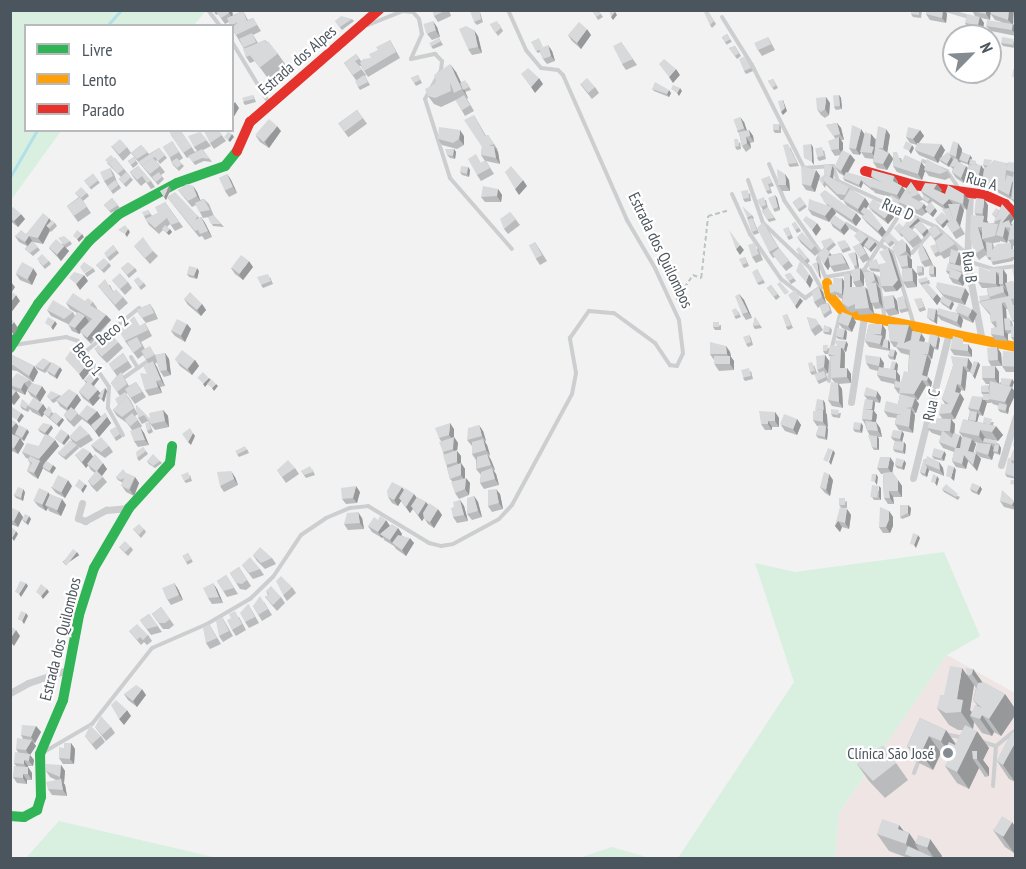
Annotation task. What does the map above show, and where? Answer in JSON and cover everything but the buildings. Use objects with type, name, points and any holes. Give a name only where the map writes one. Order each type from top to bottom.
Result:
[{"type":"street","name":"Estrada dos Alpes","points":[[11,347],[38,304],[88,241],[119,214],[177,183],[225,166],[235,156],[250,122],[269,103],[319,66],[355,29],[379,10]]},
{"type":"street","name":"Rua A","points":[[865,171],[895,174],[914,185],[964,191],[1005,204],[1016,215]]},
{"type":"street","name":"Rua B","points":[[964,191],[966,257],[982,341]]},
{"type":"street","points":[[825,283],[830,296],[841,309],[864,317],[1016,347]]},
{"type":"street","points":[[851,402],[864,317]]},
{"type":"street","name":"Rua C","points":[[913,478],[949,333]]},
{"type":"street","points":[[1001,465],[1016,416]]},
{"type":"street","name":"Estrada dos Quilombos","points":[[10,816],[24,817],[37,810],[40,797],[40,754],[63,700],[79,615],[94,568],[129,508],[160,477],[170,463],[172,446]]},
{"type":"street","points":[[82,504],[78,518],[85,521],[106,510],[129,508]]},
{"type":"street","points":[[10,693],[70,669]]},
{"type":"lane","points":[[208,10],[218,24]]},
{"type":"lane","name":"Estrada dos Quilombos","points":[[40,754],[92,724],[152,648],[207,624],[250,599],[273,577],[302,535],[326,518],[350,508],[368,506],[429,543],[441,546],[453,544],[499,519],[512,505],[572,394],[576,373],[570,338],[575,327],[589,311],[614,313],[655,343],[674,367],[683,353],[673,306],[558,70],[541,68],[526,50],[508,10]]},
{"type":"lane","points":[[946,10],[976,18]]},
{"type":"lane","points":[[355,29],[402,11],[413,12],[419,19],[422,34],[411,58],[435,54],[442,61],[441,70],[425,99],[450,178],[512,249]]},
{"type":"lane","name":"Rua D","points":[[722,17],[752,65],[804,168],[834,166],[838,182],[936,227],[966,257],[994,269],[1016,266]]},
{"type":"lane","points":[[234,45],[269,103]]},
{"type":"lane","points":[[924,161],[947,171],[964,191]]},
{"type":"lane","points":[[769,164],[784,200],[821,252],[818,259],[825,283]]},
{"type":"lane","points":[[748,180],[763,224],[825,283]]},
{"type":"lane","points":[[732,194],[750,234],[781,279],[805,298],[825,283],[864,270],[901,212]]},
{"type":"lane","points":[[846,224],[881,242],[892,252],[899,265],[914,326]]},
{"type":"lane","points":[[912,253],[936,227]]},
{"type":"lane","points":[[864,270],[878,278],[886,321]]},
{"type":"lane","name":"Beco 2","points":[[85,352],[139,308]]},
{"type":"lane","points":[[829,381],[841,309]]},
{"type":"lane","name":"Beco 1","points":[[11,347],[66,337],[78,342],[109,387],[108,408],[123,435]]},
{"type":"lane","points":[[131,357],[138,368]]},
{"type":"lane","points":[[109,387],[146,362]]},
{"type":"lane","points":[[993,786],[996,746],[1016,730]]},
{"type":"lane","points":[[934,732],[996,746]]},
{"type":"lane","points":[[914,773],[921,754]]},
{"type":"path","points":[[673,306],[693,275],[701,278],[708,216],[727,211]]},
{"type":"shaded area","name":"Clínica São José","points":[[947,655],[1015,693],[1015,858],[835,858],[839,813]]},
{"type":"green space","points":[[11,10],[206,10],[195,24],[24,24],[24,132],[60,132],[11,200]]},
{"type":"green space","points":[[944,552],[980,636],[947,655],[839,813],[835,858],[678,858],[794,682],[755,563],[795,572]]},
{"type":"green space","points":[[59,821],[192,852],[217,858],[26,858]]},
{"type":"green space","points":[[612,847],[650,858],[579,858]]},
{"type":"waterway","points":[[109,24],[121,10]]},
{"type":"waterway","points":[[10,177],[36,132]]},
{"type":"traffic: fast","points":[[10,348],[38,304],[89,241],[119,214],[177,183],[225,166],[237,151]]},
{"type":"traffic: fast","points":[[10,816],[24,817],[37,810],[41,797],[40,754],[63,700],[79,615],[94,568],[129,508],[170,463],[172,446]]},
{"type":"traffic: slow","points":[[827,283],[830,296],[841,309],[853,314],[1016,347]]},
{"type":"traffic: jam","points":[[237,151],[250,122],[379,10]]},
{"type":"traffic: jam","points":[[865,171],[914,185],[985,195],[1005,204],[1016,215]]},
{"type":"place","name":"Clínica São José","points":[[948,753]]}]
